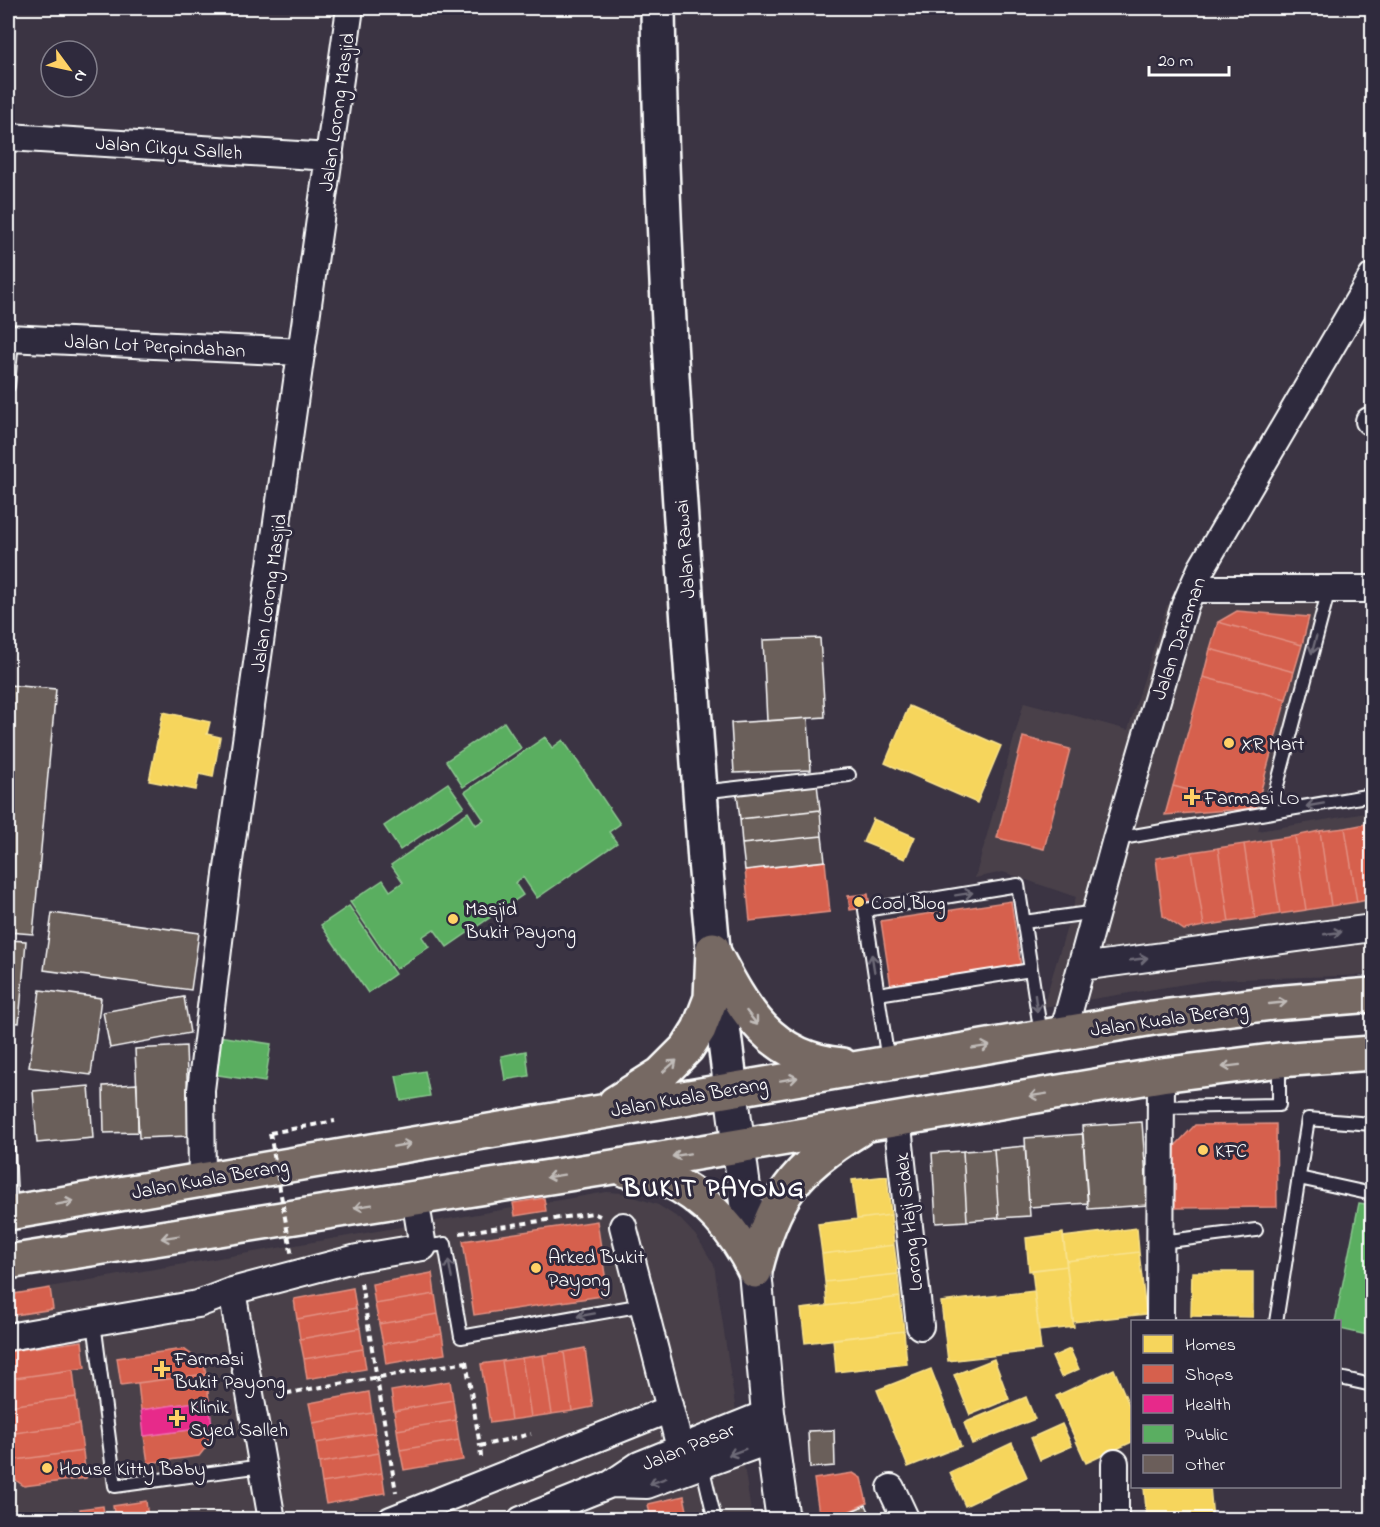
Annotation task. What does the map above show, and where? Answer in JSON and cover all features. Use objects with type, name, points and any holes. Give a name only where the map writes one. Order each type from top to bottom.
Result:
[{"type":"highway","points":[[713,949],[745,1008],[765,1033],[794,1052],[821,1063],[875,1065]]},
{"type":"highway","points":[[604,1110],[661,1074],[687,1048],[711,998],[713,949]]},
{"type":"highway","name":"Jalan Kuala Berang","points":[[9,1213],[1052,1035],[1273,1003],[1372,995]]},
{"type":"highway","points":[[8,1262],[613,1167],[883,1121],[1161,1091],[1279,1060],[1372,1053]]},
{"type":"highway","points":[[755,1270],[765,1230],[794,1180],[825,1150],[883,1121]]},
{"type":"highway","points":[[613,1167],[664,1178],[686,1190],[727,1225],[743,1246],[755,1270]]},
{"type":"main road","name":"Jalan Rawai","points":[[658,8],[660,137],[669,332],[700,792],[713,949],[731,1089]]},
{"type":"street","name":"Jalan Lorong Masjid","points":[[202,1180],[201,1089],[221,923],[350,8]]},
{"type":"street","name":"Jalan Cikgu Salleh","points":[[8,137],[330,157]]},
{"type":"street","name":"Jalan Daraman","points":[[1052,1035],[1081,967],[1185,605],[1274,441],[1372,277]]},
{"type":"street","name":"Jalan Lot Perpindahan","points":[[10,338],[302,352]]},
{"type":"street","points":[[1192,589],[1372,589]]},
{"type":"street","points":[[1081,967],[1372,928]]},
{"type":"street","points":[[731,1089],[755,1270],[769,1426],[783,1520]]},
{"type":"street","points":[[1160,1320],[1161,1091]]},
{"type":"street","name":"Lorong Haji Sidek","points":[[883,1121],[920,1326]]},
{"type":"street","points":[[8,1337],[198,1304],[232,1291],[357,1258],[434,1245],[415,1198]]},
{"type":"street","points":[[623,1227],[680,1448]]},
{"type":"street","points":[[232,1291],[272,1520]]},
{"type":"street","points":[[395,1518],[670,1409]]},
{"type":"street","name":"Jalan Pasar","points":[[521,1520],[610,1484],[639,1465],[680,1448],[769,1426]]},
{"type":"street","name":"Jalan Pasar","points":[[610,1484],[647,1485],[702,1465],[769,1426]]},
{"type":"street","points":[[1115,1463],[1116,1520]]},
{"type":"street","points":[[891,1488],[906,1520]]},
{"type":"lane","points":[[8,386],[10,338]]},
{"type":"lane","points":[[1270,812],[1329,589]]},
{"type":"lane","points":[[700,792],[849,775]]},
{"type":"lane","points":[[1116,839],[1372,795]]},
{"type":"lane","points":[[875,1065],[878,994],[865,910],[1018,885],[1031,970],[1052,1035]]},
{"type":"lane","points":[[1024,922],[1096,912]]},
{"type":"lane","points":[[878,994],[1031,970]]},
{"type":"lane","points":[[1161,1091],[1279,1106],[1279,1060]]},
{"type":"lane","points":[[1276,1320],[1308,1119],[1372,1124]]},
{"type":"lane","points":[[8,1148],[9,1213]]},
{"type":"lane","points":[[1299,1178],[1372,1194]]},
{"type":"lane","points":[[1161,1242],[1256,1230]]},
{"type":"lane","points":[[434,1245],[461,1336],[644,1305]]},
{"type":"lane","points":[[94,1322],[115,1486],[263,1466]]},
{"type":"lane","points":[[1341,1378],[1372,1384]]},
{"type":"lane","points":[[702,1465],[715,1520]]},
{"type":"path","points":[[292,1257],[270,1133],[335,1121]]},
{"type":"path","points":[[434,1245],[456,1233],[593,1213],[623,1227]]},
{"type":"path","points":[[357,1258],[378,1378],[395,1518]]},
{"type":"path","points":[[461,1336],[480,1446]]},
{"type":"path","points":[[251,1400],[466,1362]]},
{"type":"shaded area","points":[[1320,603],[1258,831],[1372,812],[1372,975],[1210,980],[1043,1007],[1076,897],[1003,872],[975,878],[1024,702],[1128,730],[1167,605]]},
{"type":"shaded area","points":[[607,1192],[622,1193],[658,1205],[680,1219],[697,1237],[714,1265],[752,1519],[8,1520],[8,1294]]},
{"type":"building: Homes","points":[[909,706],[1001,746],[977,803],[885,763]]},
{"type":"building: Homes","points":[[163,712],[210,722],[207,734],[220,737],[213,777],[199,774],[196,790],[149,781]]},
{"type":"building: Homes","points":[[873,819],[915,837],[905,859],[863,842]]},
{"type":"building: Homes","points":[[887,1176],[891,1215],[857,1219],[852,1180]]},
{"type":"building: Homes","points":[[891,1215],[894,1245],[822,1254],[818,1224]]},
{"type":"building: Homes","points":[[1137,1228],[1139,1252],[1066,1261],[1063,1237]]},
{"type":"building: Homes","points":[[1063,1233],[1067,1266],[1029,1271],[1026,1238]]},
{"type":"building: Homes","points":[[894,1245],[898,1274],[825,1282],[822,1254]]},
{"type":"building: Homes","points":[[1139,1252],[1146,1314],[1073,1322],[1066,1261]]},
{"type":"building: Homes","points":[[1067,1266],[1074,1327],[1039,1331],[1032,1270]]},
{"type":"building: Homes","points":[[1192,1272],[1253,1272],[1253,1317],[1191,1316]]},
{"type":"building: Homes","points":[[898,1274],[900,1297],[827,1306],[825,1282]]},
{"type":"building: Homes","points":[[1034,1291],[1041,1350],[948,1361],[941,1302]]},
{"type":"building: Homes","points":[[900,1297],[904,1331],[805,1343],[801,1309]]},
{"type":"building: Homes","points":[[904,1331],[907,1364],[836,1372],[833,1339]]},
{"type":"building: Homes","points":[[1070,1349],[1079,1369],[1061,1377],[1052,1357]]},
{"type":"building: Homes","points":[[994,1359],[1009,1399],[970,1415],[954,1375]]},
{"type":"building: Homes","points":[[931,1369],[961,1446],[908,1467],[877,1390]]},
{"type":"building: Homes","points":[[1114,1369],[1131,1410],[1131,1442],[1086,1463],[1056,1396]]},
{"type":"building: Homes","points":[[1026,1397],[1035,1419],[972,1444],[964,1423]]},
{"type":"building: Homes","points":[[1062,1424],[1072,1446],[1040,1460],[1031,1438]]},
{"type":"building: Homes","points":[[1012,1443],[1027,1477],[965,1506],[950,1472]]},
{"type":"building: Homes","points":[[1144,1488],[1210,1488],[1213,1520],[1147,1520]]},
{"type":"building: Shops","points":[[1237,611],[1309,617],[1302,645],[1218,622]]},
{"type":"building: Shops","points":[[1218,622],[1302,645],[1294,672],[1210,649]]},
{"type":"building: Shops","points":[[1210,649],[1294,672],[1286,699],[1203,677]]},
{"type":"building: Shops","name":"XR Mart","points":[[1203,677],[1286,699],[1256,808],[1173,786]]},
{"type":"building: Shops","points":[[1023,737],[1070,749],[1044,849],[997,838]]},
{"type":"building: Shops","name":"Farmasi LO","points":[[1173,786],[1256,808],[1165,815]]},
{"type":"building: Shops","points":[[1371,823],[1372,899],[1357,902],[1345,828]]},
{"type":"building: Shops","points":[[1345,828],[1357,902],[1331,906],[1320,831]]},
{"type":"building: Shops","points":[[1320,831],[1331,906],[1306,910],[1295,836]]},
{"type":"building: Shops","points":[[1295,836],[1306,910],[1280,914],[1269,840]]},
{"type":"building: Shops","points":[[1269,840],[1280,914],[1255,918],[1244,844]]},
{"type":"building: Shops","points":[[1244,844],[1255,918],[1229,922],[1218,848]]},
{"type":"building: Shops","points":[[1218,848],[1229,922],[1204,926],[1192,852]]},
{"type":"building: Shops","points":[[1192,852],[1204,926],[1184,930],[1163,916],[1156,858]]},
{"type":"building: Shops","points":[[825,861],[830,912],[750,921],[745,870]]},
{"type":"building: Shops","name":"Cool Blog","points":[[868,894],[870,907],[850,910],[848,896]]},
{"type":"building: Shops","points":[[1011,901],[1021,967],[891,987],[881,921]]},
{"type":"building: Shops","points":[[1276,1124],[1277,1207],[1174,1208],[1173,1148],[1195,1125]]},
{"type":"building: Shops","points":[[544,1198],[546,1211],[515,1216],[513,1203]]},
{"type":"building: Shops","name":"Arked Bukit Payong","points":[[597,1221],[608,1295],[474,1315],[463,1241]]},
{"type":"building: Shops","points":[[432,1273],[435,1294],[375,1304],[372,1284]]},
{"type":"building: Shops","points":[[50,1288],[53,1309],[8,1316],[8,1295]]},
{"type":"building: Shops","points":[[353,1288],[356,1308],[297,1319],[294,1299]]},
{"type":"building: Shops","points":[[435,1294],[438,1314],[379,1324],[375,1304]]},
{"type":"building: Shops","points":[[356,1308],[360,1328],[300,1339],[297,1319]]},
{"type":"building: Shops","points":[[438,1314],[442,1334],[383,1344],[379,1324]]},
{"type":"building: Shops","points":[[360,1328],[363,1349],[304,1359],[300,1339]]},
{"type":"building: Shops","points":[[442,1334],[445,1354],[386,1364],[383,1344]]},
{"type":"building: Shops","points":[[82,1341],[85,1368],[8,1379],[8,1355],[11,1351]]},
{"type":"building: Shops","points":[[585,1348],[593,1407],[572,1411],[564,1352]]},
{"type":"building: Shops","name":"Farmasi Bukit Payong","points":[[184,1349],[204,1364],[206,1374],[121,1385],[117,1358]]},
{"type":"building: Shops","points":[[363,1349],[366,1369],[307,1379],[304,1359]]},
{"type":"building: Shops","points":[[564,1352],[572,1411],[552,1414],[543,1355]]},
{"type":"building: Shops","points":[[543,1355],[552,1414],[531,1417],[522,1358]]},
{"type":"building: Shops","points":[[522,1358],[531,1417],[511,1420],[502,1361]]},
{"type":"building: Shops","points":[[502,1361],[511,1420],[490,1423],[481,1364]]},
{"type":"building: Shops","points":[[73,1370],[76,1397],[8,1406],[8,1379]]},
{"type":"building: Shops","points":[[206,1374],[209,1400],[141,1410],[138,1383]]},
{"type":"building: Shops","points":[[450,1381],[453,1400],[394,1411],[391,1391]]},
{"type":"building: Shops","points":[[369,1392],[372,1413],[313,1423],[309,1403]]},
{"type":"building: Shops","points":[[76,1397],[79,1424],[8,1434],[8,1406]]},
{"type":"building: Shops","points":[[453,1400],[456,1420],[397,1430],[394,1411]]},
{"type":"building: Shops","points":[[372,1413],[375,1433],[316,1443],[313,1423]]},
{"type":"building: Shops","points":[[456,1420],[459,1440],[400,1450],[397,1430]]},
{"type":"building: Shops","points":[[79,1424],[83,1451],[8,1461],[8,1434]]},
{"type":"building: Shops","points":[[212,1427],[214,1437],[199,1456],[148,1463],[144,1436]]},
{"type":"building: Shops","points":[[375,1433],[379,1453],[319,1463],[316,1443]]},
{"type":"building: Shops","points":[[459,1440],[463,1460],[404,1470],[400,1450]]},
{"type":"building: Shops","name":"House Kitty Baby","points":[[83,1451],[86,1478],[24,1486],[10,1476],[8,1461]]},
{"type":"building: Shops","points":[[379,1453],[382,1473],[322,1483],[319,1463]]},
{"type":"building: Shops","points":[[382,1473],[385,1493],[326,1504],[322,1483]]},
{"type":"building: Shops","points":[[853,1473],[861,1478],[867,1503],[830,1520],[820,1520],[814,1479]]},
{"type":"building: Shops","points":[[684,1496],[689,1520],[651,1520],[648,1504]]},
{"type":"building: Shops","points":[[146,1501],[148,1518],[115,1520],[113,1506]]},
{"type":"building: Shops","points":[[103,1506],[105,1520],[81,1520],[80,1509]]},
{"type":"building: Shops","points":[[72,1511],[74,1520],[35,1520],[34,1516]]},
{"type":"building: Health","name":"Klinik Syed Salleh","points":[[209,1400],[212,1427],[144,1436],[141,1410]]},
{"type":"building: Public","points":[[504,722],[521,748],[463,787],[446,761]]},
{"type":"building: Public","points":[[545,737],[552,748],[563,740],[620,824],[609,832],[617,843],[537,898],[523,877],[515,883],[523,895],[447,947],[434,929],[422,937],[429,947],[396,969],[350,902],[383,880],[390,891],[403,882],[391,865],[468,812],[476,825],[484,820],[465,792]]},
{"type":"building: Public","points":[[448,783],[464,806],[400,850],[384,826]]},
{"type":"building: Public","points":[[349,906],[395,974],[368,993],[321,925]]},
{"type":"building: Public","points":[[218,1036],[271,1044],[265,1082],[212,1074]]},
{"type":"building: Public","points":[[526,1051],[529,1076],[505,1080],[501,1056]]},
{"type":"building: Public","points":[[425,1071],[430,1096],[401,1101],[396,1076]]},
{"type":"building: Public","points":[[1359,1203],[1372,1205],[1372,1336],[1341,1329],[1341,1320],[1335,1320]]},
{"type":"building: Other","points":[[820,638],[825,717],[767,721],[763,640]]},
{"type":"building: Other","points":[[8,685],[56,689],[33,934],[8,932]]},
{"type":"building: Other","points":[[808,718],[811,770],[734,773],[731,723]]},
{"type":"building: Other","points":[[817,784],[820,810],[740,819],[737,794]]},
{"type":"building: Other","points":[[820,810],[822,836],[742,844],[740,819]]},
{"type":"building: Other","points":[[822,836],[825,861],[745,870],[742,844]]},
{"type":"building: Other","points":[[52,913],[199,933],[191,990],[44,970]]},
{"type":"building: Other","points":[[8,940],[26,941],[19,1023],[8,1022]]},
{"type":"building: Other","points":[[40,990],[101,998],[91,1075],[29,1067]]},
{"type":"building: Other","points":[[184,997],[190,1033],[110,1048],[103,1012]]},
{"type":"building: Other","points":[[186,1046],[189,1136],[139,1138],[135,1049]]},
{"type":"building: Other","points":[[137,1084],[138,1132],[104,1133],[103,1086]]},
{"type":"building: Other","points":[[89,1086],[93,1138],[37,1143],[33,1091]]},
{"type":"building: Other","points":[[1142,1122],[1148,1205],[1088,1209],[1082,1126]]},
{"type":"building: Other","points":[[1083,1134],[1088,1203],[1029,1207],[1025,1138]]},
{"type":"building: Other","points":[[1025,1146],[1030,1216],[999,1218],[994,1149]]},
{"type":"building: Other","points":[[994,1149],[999,1218],[967,1221],[963,1151]]},
{"type":"building: Other","points":[[963,1151],[967,1221],[936,1223],[932,1153]]},
{"type":"building: Other","points":[[834,1430],[835,1466],[810,1468],[808,1431]]},
{"type":"building: Other","points":[[866,1505],[873,1520],[830,1520]]},
{"type":"place","name":"XR Mart","points":[[1229,743]]},
{"type":"place","name":"Farmasi LO","points":[[1192,797]]},
{"type":"place","name":"Cool Blog","points":[[859,902]]},
{"type":"place","name":"Masjid Bukit Payong","points":[[453,919]]},
{"type":"place","name":"KFC","points":[[1203,1150]]},
{"type":"place","name":"Arked Bukit Payong","points":[[536,1268]]},
{"type":"place","name":"Farmasi Bukit Payong","points":[[162,1369]]},
{"type":"place","name":"Klinik Syed Salleh","points":[[177,1418]]},
{"type":"place","name":"House Kitty Baby","points":[[47,1468]]},
{"type":"district","name":"BUKIT PAYONG","points":[[714,1187]]}]
